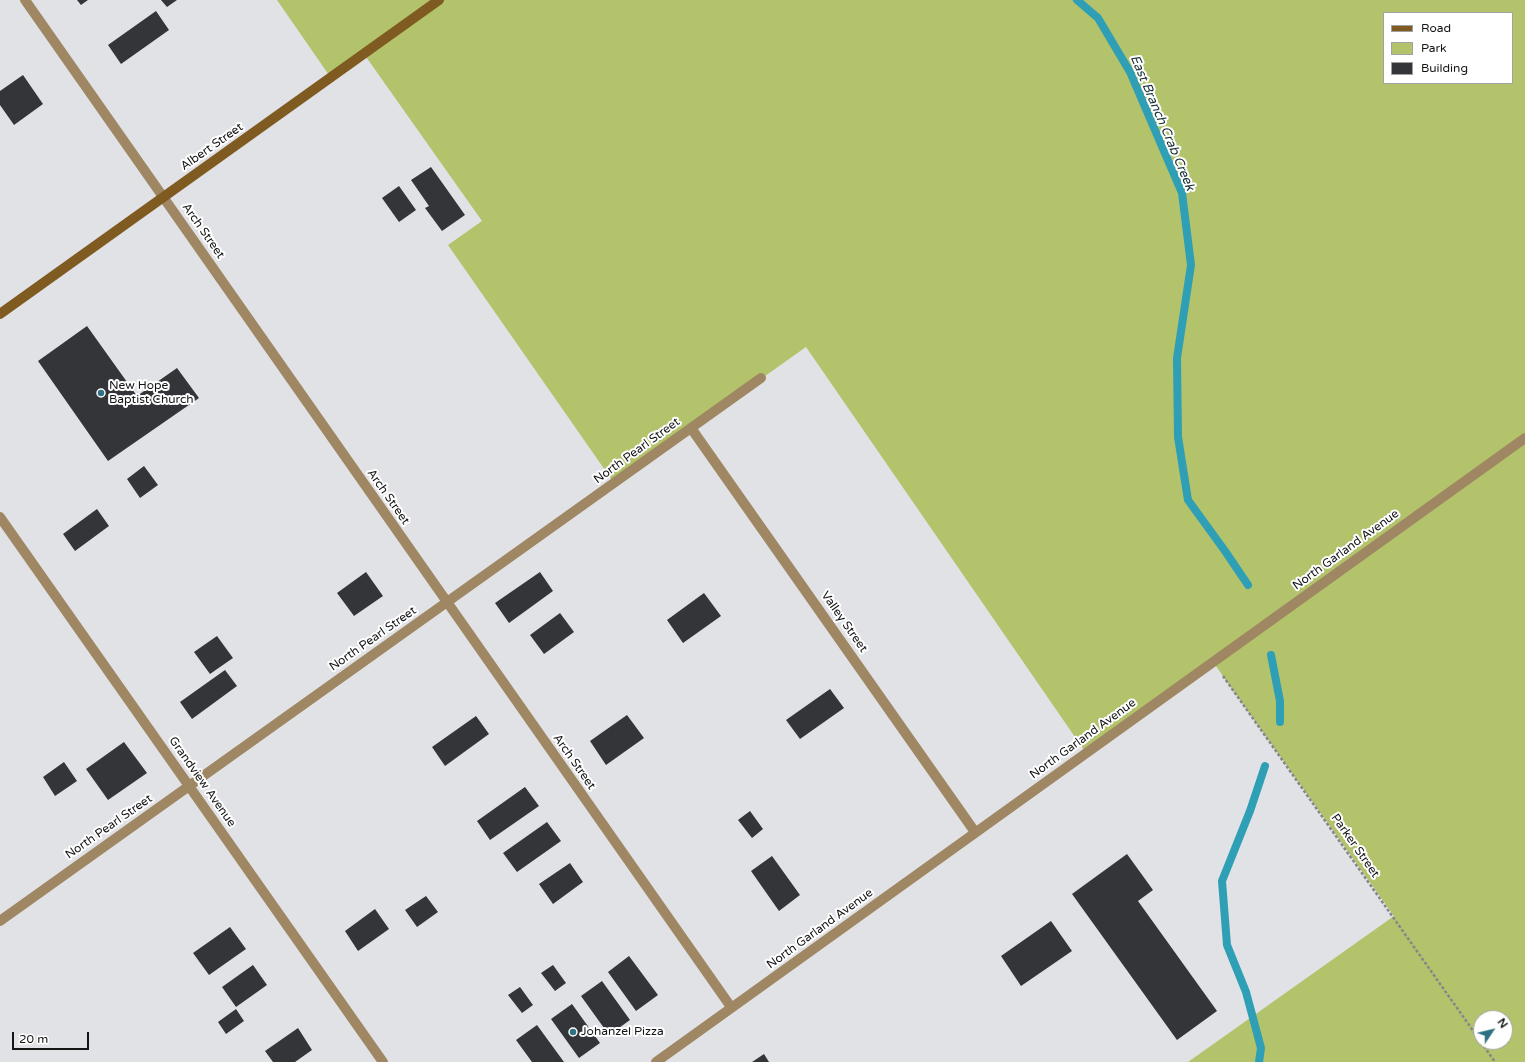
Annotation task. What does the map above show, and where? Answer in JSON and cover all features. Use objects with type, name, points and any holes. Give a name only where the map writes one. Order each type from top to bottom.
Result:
[{"type":"main road","name":"Albert Street","points":[[0,314],[439,0]]},
{"type":"street","name":"Arch Street","points":[[25,0],[731,1007]]},
{"type":"street","name":"North Pearl Street","points":[[0,920],[761,378]]},
{"type":"street","name":"Valley Street","points":[[691,428],[975,832]]},
{"type":"street","name":"North Garland Avenue","points":[[656,1062],[1525,438]]},
{"type":"street","name":"Grandview Avenue","points":[[0,517],[383,1062]]},
{"type":"path","name":"Parker Street","points":[[1213,662],[1473,1031]]},
{"type":"path","name":"Parker Street","points":[[1487,1050],[1495,1062]]},
{"type":"green space","points":[[277,0],[1525,0],[1525,1062],[1188,1062],[1394,916],[1213,662],[1086,753],[806,347],[614,483],[448,245],[482,221],[364,54],[331,78]]},
{"type":"building","points":[[77,0],[88,0],[81,5]]},
{"type":"building","points":[[161,0],[177,0],[167,7]]},
{"type":"building","points":[[156,11],[169,30],[121,64],[108,45]]},
{"type":"building","points":[[23,75],[43,104],[14,125],[0,105],[0,91]]},
{"type":"building","points":[[431,167],[465,215],[442,231],[425,208],[429,206],[411,180]]},
{"type":"building","points":[[399,186],[416,210],[399,222],[382,198]]},
{"type":"building","points":[[87,326],[137,396],[177,368],[199,398],[108,461],[38,361]]},
{"type":"building","points":[[144,466],[158,485],[140,498],[127,479]]},
{"type":"building","points":[[97,509],[109,526],[75,551],[63,534]]},
{"type":"building","points":[[366,572],[383,596],[354,616],[337,593]]},
{"type":"building","points":[[540,572],[553,591],[509,623],[495,603]]},
{"type":"building","points":[[704,593],[721,616],[683,643],[667,620]]},
{"type":"building","points":[[560,613],[574,632],[544,654],[530,635]]},
{"type":"building","points":[[217,636],[233,658],[210,674],[194,652]]},
{"type":"building","points":[[225,670],[237,686],[192,719],[180,702]]},
{"type":"building","points":[[830,689],[844,708],[800,739],[786,720]]},
{"type":"building","points":[[627,715],[644,738],[606,765],[590,741]]},
{"type":"building","points":[[476,716],[489,734],[445,766],[432,747]]},
{"type":"building","points":[[124,742],[147,773],[108,800],[86,769]]},
{"type":"building","points":[[64,762],[77,781],[55,796],[43,777]]},
{"type":"building","points":[[525,787],[539,806],[490,840],[477,821]]},
{"type":"building","points":[[750,811],[763,829],[752,838],[738,820]]},
{"type":"building","points":[[547,822],[561,841],[517,872],[503,853]]},
{"type":"building","points":[[1127,854],[1153,890],[1138,901],[1217,1011],[1177,1040],[1072,894]]},
{"type":"building","points":[[772,856],[800,895],[779,911],[751,871]]},
{"type":"building","points":[[570,863],[583,882],[553,904],[539,884]]},
{"type":"building","points":[[426,896],[438,912],[417,927],[405,910]]},
{"type":"building","points":[[375,909],[389,929],[358,951],[345,931]]},
{"type":"building","points":[[1051,921],[1072,951],[1021,986],[1001,956]]},
{"type":"building","points":[[230,927],[246,949],[209,975],[193,953]]},
{"type":"building","points":[[629,956],[658,995],[636,1011],[608,972]]},
{"type":"building","points":[[253,965],[267,985],[236,1007],[222,987]]},
{"type":"building","points":[[553,965],[566,983],[555,991],[541,973]]},
{"type":"building","points":[[602,981],[630,1020],[609,1035],[581,996]]},
{"type":"building","points":[[520,987],[533,1005],[522,1013],[508,995]]},
{"type":"building","points":[[572,1004],[600,1043],[579,1058],[551,1019]]},
{"type":"building","points":[[236,1009],[244,1021],[226,1034],[218,1022]]},
{"type":"building","points":[[537,1025],[564,1062],[532,1062],[516,1040]]},
{"type":"building","points":[[298,1028],[312,1050],[295,1062],[273,1062],[265,1051]]},
{"type":"building","points":[[764,1054],[769,1062],[752,1062]]},
{"type":"waterway","name":"East Branch Crab Creek","points":[[1077,0],[1098,18],[1130,72],[1182,193],[1191,265],[1177,358],[1178,437],[1188,500],[1248,585]]},
{"type":"waterway","name":"East Branch Crab Creek","points":[[1271,655],[1280,701],[1280,722]]},
{"type":"waterway","name":"East Branch Crab Creek","points":[[1259,1062],[1261,1048],[1246,992],[1227,945],[1222,881],[1250,811],[1265,766]]},
{"type":"place","name":"New Hope Baptist Church","points":[[101,393]]},
{"type":"place","name":"Johanzel Pizza","points":[[573,1032]]}]
